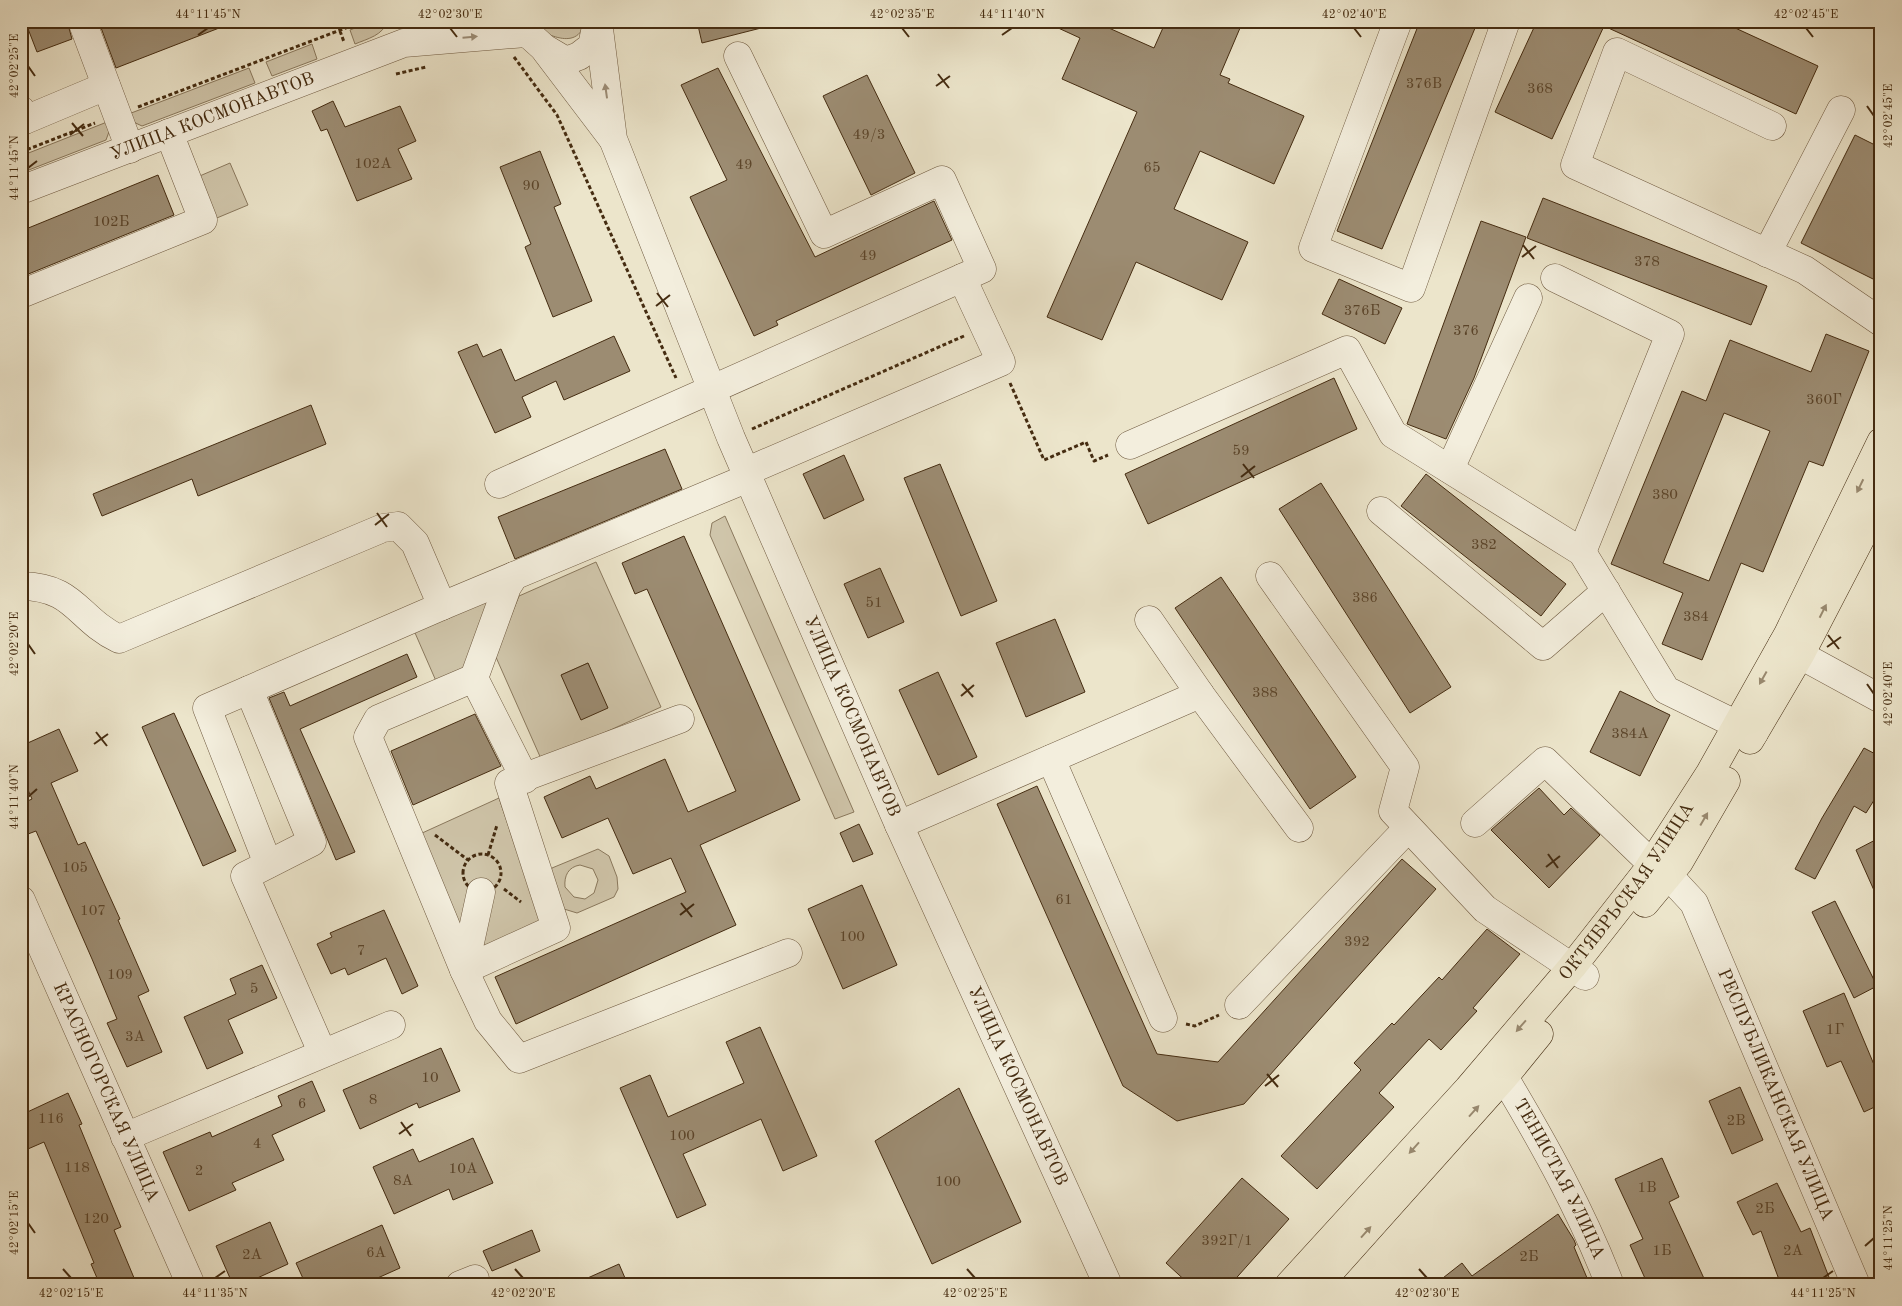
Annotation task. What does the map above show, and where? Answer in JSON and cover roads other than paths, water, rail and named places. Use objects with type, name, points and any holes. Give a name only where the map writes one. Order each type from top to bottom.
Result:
[{"type":"main road","name":"ОКТЯБРЬСКАЯ УЛИЦА","points":[[1791,650],[1881,442]]},
{"type":"main road","name":"ОКТЯБРЬСКАЯ УЛИЦА","points":[[1331,1279],[1504,1077],[1578,972],[1660,870],[1679,862],[1746,729],[1881,500]]},
{"type":"main road","name":"ОКТЯБРЬСКАЯ УЛИЦА","points":[[1289,1285],[1578,972]]},
{"type":"street","points":[[82,21],[130,149]]},
{"type":"street","name":"УЛИЦА КОСМОНАВТОВ","points":[[404,42],[427,21]]},
{"type":"street","name":"УЛИЦА КОСМОНАВТОВ","points":[[21,190],[404,42],[528,34],[566,61],[579,56],[592,46],[597,21]]},
{"type":"street","name":"УЛИЦА КОСМОНАВТОВ","points":[[597,21],[613,140],[731,438],[899,825],[1108,1285]]},
{"type":"street","points":[[1398,21],[1313,248],[1411,288],[1506,21]]},
{"type":"street","name":"УЛИЦА КОСМОНАВТОВ","points":[[528,34],[613,140]]},
{"type":"street","points":[[1772,126],[1617,52],[1575,165],[1805,270],[1881,322]]},
{"type":"street","points":[[500,484],[982,269],[942,180],[824,234],[738,56]]},
{"type":"street","points":[[21,110],[25,120],[106,86]]},
{"type":"street","points":[[1767,253],[1841,110]]},
{"type":"street","points":[[21,294],[203,220],[169,133]]},
{"type":"street","points":[[268,864],[207,708],[747,475],[1001,362],[962,278]]},
{"type":"street","points":[[1555,278],[1670,334],[1582,552]]},
{"type":"street","points":[[1450,469],[1528,298]]},
{"type":"street","points":[[1130,446],[1347,350],[1393,434],[1582,552],[1666,690],[1746,729]]},
{"type":"street","points":[[1381,511],[1543,646],[1606,591]]},
{"type":"street","points":[[21,586],[39,586],[55,591],[73,602],[85,616],[104,632],[119,639],[383,528],[398,526],[415,543],[442,606]]},
{"type":"street","points":[[514,576],[507,587],[474,678],[378,720],[368,736],[464,970],[488,1021],[519,1059],[788,953]]},
{"type":"street","points":[[1270,576],[1405,767],[1393,811],[1485,909],[1578,972]]},
{"type":"street","points":[[1149,620],[1200,694],[1299,828]]},
{"type":"street","points":[[1791,650],[1881,699]]},
{"type":"street","points":[[474,678],[525,779]]},
{"type":"street","points":[[249,690],[312,842],[244,876],[322,1052]]},
{"type":"street","points":[[899,825],[1200,694]]},
{"type":"street","points":[[464,970],[556,928],[510,784],[680,719]]},
{"type":"street","points":[[1051,759],[1163,1018]]},
{"type":"street","name":"РЕСПУБЛИКАНСКАЯ УЛИЦА","points":[[1475,823],[1545,761],[1694,903],[1856,1285]]},
{"type":"street","points":[[1239,1005],[1408,828]]},
{"type":"street","points":[[464,970],[481,892]]},
{"type":"street","name":"КРАСНОГОРСКАЯ УЛИЦА","points":[[21,900],[191,1285]]},
{"type":"street","points":[[125,1137],[322,1052],[391,1025]]},
{"type":"street","name":"ТЕНИСТАЯ УЛИЦА","points":[[1504,1077],[1547,1150],[1595,1246],[1610,1285]]}]
